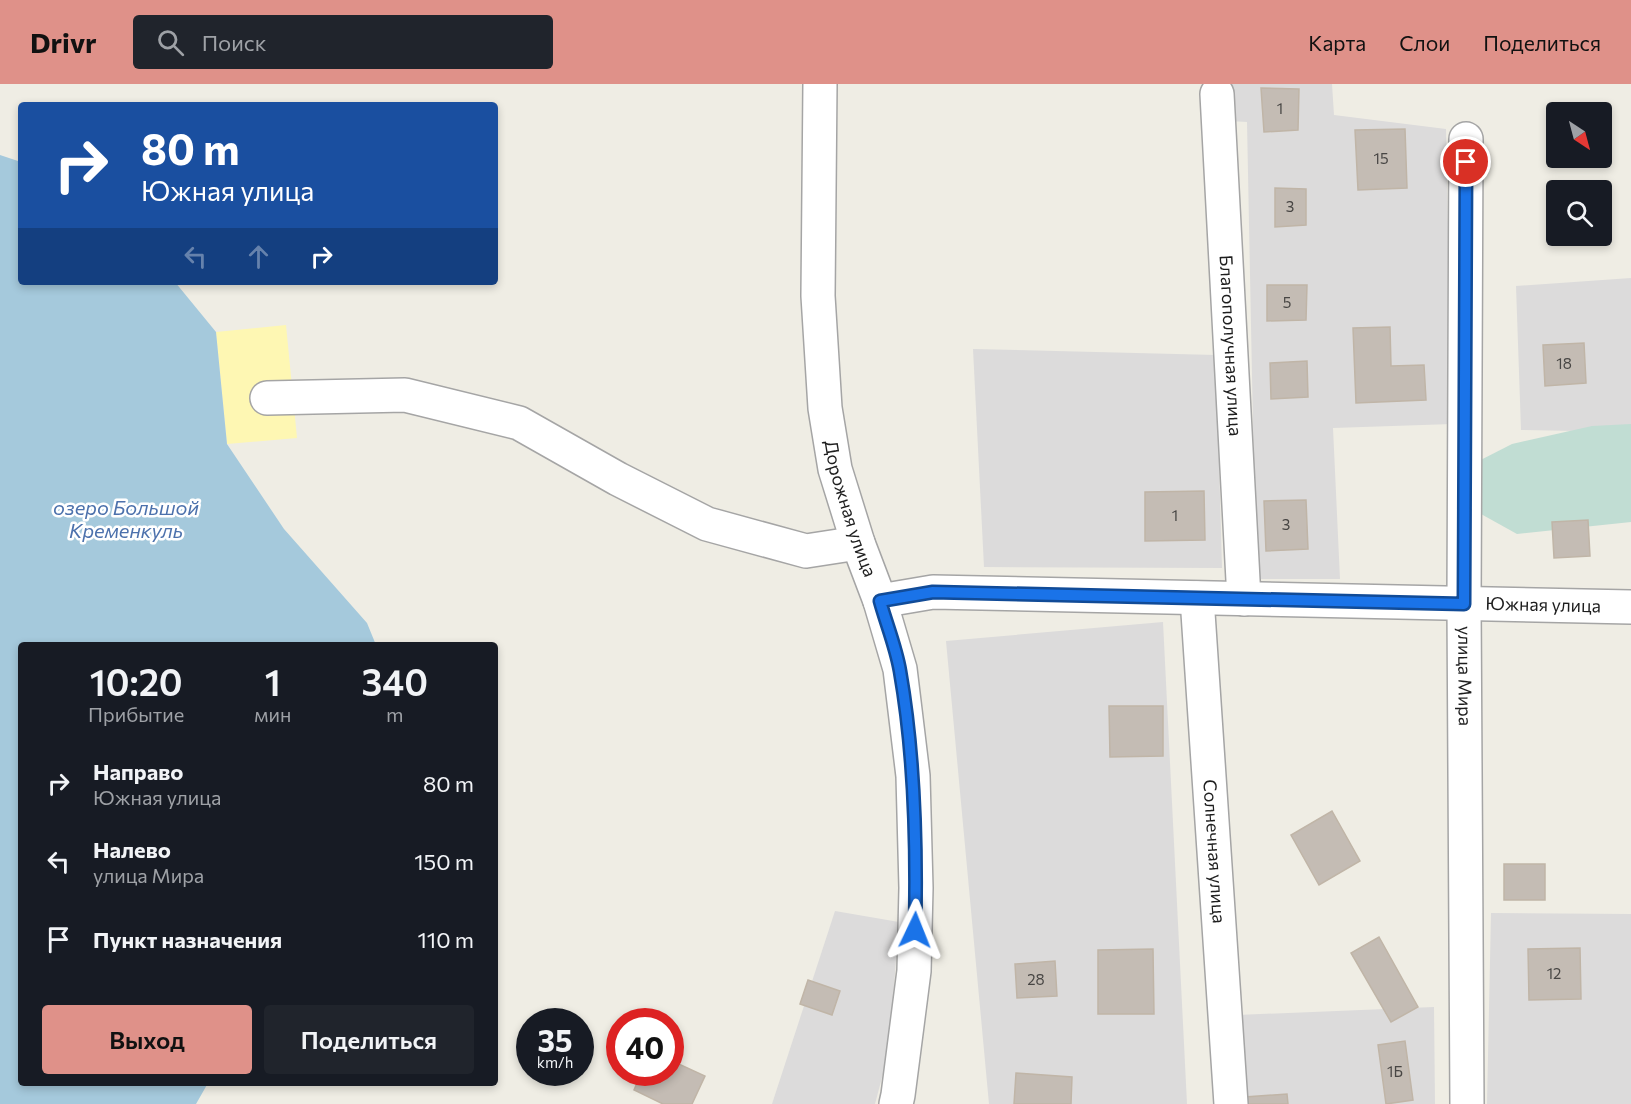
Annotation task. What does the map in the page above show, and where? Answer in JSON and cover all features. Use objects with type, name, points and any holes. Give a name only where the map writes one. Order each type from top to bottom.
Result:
[{"type":"street","name":"Дорожная улица","points":[[820,84],[818,296],[825,408],[835,470],[858,543],[880,601],[900,669],[913,776],[916,888],[914,971],[896,1104]]},
{"type":"street","name":"Благополучная улица","points":[[1217,94],[1244,599]]},
{"type":"street","name":"улица Мира","points":[[1466,139],[1464,604],[1467,1104]]},
{"type":"street","points":[[267,398],[405,395],[519,423],[618,479],[707,524],[806,551],[858,543]]},
{"type":"street","name":"Южная улица","points":[[880,601],[933,592],[1631,607]]},
{"type":"street","name":"Солнечная улица","points":[[1197,598],[1231,1104]]},
{"type":"shaded area","points":[[1227,84],[1332,84],[1334,115],[1446,129],[1452,424],[1333,428],[1340,579],[1256,579],[1247,122],[1229,121]]},
{"type":"shaded area","points":[[1631,278],[1631,432],[1521,430],[1516,286]]},
{"type":"shaded area","points":[[973,349],[1216,355],[1222,568],[984,567]]},
{"type":"shaded area","points":[[1631,424],[1631,522],[1517,534],[1481,514],[1463,469],[1512,444],[1592,426]]},
{"type":"shaded area","points":[[1163,622],[1187,1104],[989,1104],[946,641]]},
{"type":"shaded area","points":[[835,911],[899,922],[889,1051],[875,1104],[772,1104]]},
{"type":"shaded area","points":[[1491,913],[1631,914],[1631,1104],[1487,1104]]},
{"type":"shaded area","points":[[1434,1007],[1435,1104],[1241,1104],[1237,1015]]},
{"type":"sand","points":[[286,325],[297,438],[227,444],[216,332]]},
{"type":"water","name":"озеро Большой Кременкуль","points":[[0,155],[18,161],[18,285],[177,285],[216,332],[227,444],[284,529],[367,623],[375,642],[18,642],[18,1086],[206,1086],[196,1104],[0,1104]]},
{"type":"building","points":[[1261,88],[1299,89],[1298,130],[1264,132]]},
{"type":"building","points":[[1405,129],[1407,188],[1358,190],[1355,130]]},
{"type":"building","points":[[1275,188],[1306,189],[1306,225],[1275,227]]},
{"type":"building","points":[[1267,285],[1307,285],[1306,320],[1267,321]]},
{"type":"building","points":[[1390,327],[1391,366],[1424,365],[1426,400],[1356,403],[1353,328]]},
{"type":"building","points":[[1584,343],[1586,383],[1545,386],[1543,345]]},
{"type":"building","points":[[1307,361],[1308,397],[1271,399],[1270,363]]},
{"type":"building","points":[[1204,491],[1205,540],[1145,541],[1145,492]]},
{"type":"building","points":[[1306,500],[1308,549],[1266,551],[1264,501]]},
{"type":"building","points":[[1588,520],[1590,556],[1554,558],[1552,522]]},
{"type":"building","points":[[1109,706],[1163,706],[1163,756],[1110,757]]},
{"type":"building","points":[[1332,811],[1360,861],[1319,885],[1291,835]]},
{"type":"building","points":[[1504,864],[1545,864],[1545,900],[1504,900]]},
{"type":"building","points":[[1379,937],[1418,1007],[1391,1022],[1351,953]]},
{"type":"building","points":[[1580,948],[1581,999],[1529,1000],[1528,949]]},
{"type":"building","points":[[1153,949],[1154,1014],[1098,1014],[1098,950]]},
{"type":"building","points":[[1055,961],[1057,996],[1017,998],[1015,964]]},
{"type":"building","points":[[808,980],[840,991],[832,1015],[800,1004]]},
{"type":"building","points":[[1405,1041],[1413,1100],[1386,1104],[1378,1045]]},
{"type":"building","points":[[684,1066],[705,1076],[692,1104],[663,1104],[634,1090],[636,1086],[684,1086]]},
{"type":"building","points":[[1016,1073],[1072,1077],[1071,1104],[1014,1104]]},
{"type":"building","points":[[1287,1094],[1288,1104],[1246,1104],[1245,1097]]},
{"type":"route","points":[[915,930],[913,776],[900,669],[880,601],[933,592],[1464,604],[1466,162]]}]
